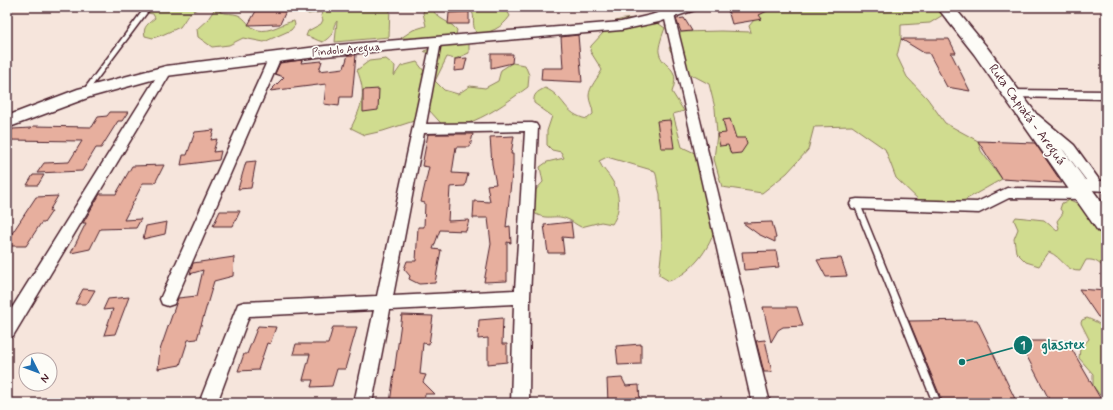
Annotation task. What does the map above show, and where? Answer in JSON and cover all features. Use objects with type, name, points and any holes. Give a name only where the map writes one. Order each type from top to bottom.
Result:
[{"type":"main road","name":"Pindolo Aregua","points":[[7,122],[84,93],[166,71],[276,57],[621,26],[669,15],[690,7]]},
{"type":"main road","name":"Ruta Capiatá - Areguá","points":[[945,7],[976,44],[1011,94],[1085,186],[1106,225]]},
{"type":"street","points":[[669,15],[761,403]]},
{"type":"street","points":[[363,403],[417,129],[436,42]]},
{"type":"street","points":[[168,299],[276,57]]},
{"type":"street","points":[[7,332],[166,71]]},
{"type":"street","points":[[1011,94],[1106,95]]},
{"type":"street","points":[[417,129],[532,127],[522,297],[520,403]]},
{"type":"street","points":[[857,204],[979,208],[1007,193],[1085,186],[1106,186]]},
{"type":"street","points":[[208,403],[244,309],[522,297]]},
{"type":"lane","points":[[84,93],[146,10]]},
{"type":"lane","points":[[857,204],[937,403]]},
{"type":"green space","points":[[147,7],[201,7],[190,13],[180,27],[153,38],[145,36],[144,33],[145,28],[155,18],[153,14],[147,13],[145,9]]},
{"type":"green space","points":[[211,7],[221,7],[220,12],[238,15],[255,29],[262,31],[294,21],[295,25],[291,30],[264,42],[243,38],[229,45],[212,47],[198,37],[197,29],[208,19],[214,10]]},
{"type":"green space","points":[[308,7],[390,7],[389,37],[335,42],[337,21],[333,33],[323,42],[319,41],[306,36],[308,31],[321,24],[323,20],[321,16],[322,12],[308,14],[305,10]]},
{"type":"green space","points":[[425,7],[435,7],[433,10],[435,13],[457,30],[456,35],[460,38],[476,32],[474,28],[473,14],[468,9],[462,7],[505,7],[510,16],[503,24],[495,29],[476,33],[469,42],[469,53],[455,59],[447,57],[435,81],[444,90],[458,94],[470,86],[485,88],[498,81],[501,70],[512,63],[525,65],[529,75],[528,87],[481,118],[447,130],[429,110],[417,120],[383,131],[365,135],[351,128],[362,100],[362,86],[357,70],[369,61],[386,59],[395,66],[394,76],[401,66],[417,62],[424,71],[422,75],[435,58],[424,51],[438,46],[441,39],[401,38],[413,30],[426,26],[423,13]]},
{"type":"green space","points":[[765,7],[943,7],[946,13],[930,23],[901,25],[901,39],[897,56],[907,77],[927,98],[945,123],[978,141],[981,151],[1002,179],[965,200],[925,206],[896,178],[885,149],[852,126],[814,127],[808,150],[787,173],[762,193],[722,187],[714,159],[717,134],[715,108],[709,84],[681,69],[669,48],[681,32],[751,32],[749,26]]},
{"type":"green space","points":[[645,18],[653,20],[665,28],[659,52],[664,62],[673,72],[675,77],[672,92],[684,111],[673,114],[682,147],[699,155],[715,206],[717,218],[712,237],[701,256],[686,271],[669,281],[659,275],[662,247],[660,194],[655,171],[607,157],[599,161],[611,179],[617,192],[618,208],[612,224],[601,222],[581,227],[562,217],[545,217],[530,210],[532,194],[543,182],[540,167],[547,162],[564,158],[561,152],[552,150],[547,145],[547,131],[552,116],[534,103],[535,95],[545,88],[557,96],[573,113],[579,117],[587,119],[593,114],[589,93],[602,70],[590,51],[591,46],[603,33],[602,29],[607,25],[617,21]]},
{"type":"green space","points":[[1070,200],[1081,205],[1089,213],[1106,245],[1106,271],[1097,262],[1086,260],[1080,271],[1075,271],[1067,267],[1057,257],[1049,252],[1039,266],[1026,262],[1016,252],[1014,239],[1018,229],[1014,220],[1016,217],[1044,220],[1057,231],[1059,228],[1057,221],[1063,213],[1060,209],[1062,203]]},
{"type":"green space","points":[[1087,318],[1099,324],[1105,335],[1103,338],[1106,342],[1106,403],[1093,386],[1093,374],[1079,358],[1080,349],[1089,339],[1081,323],[1082,320]]},
{"type":"building","points":[[727,7],[775,7],[759,15],[762,19],[732,24]]},
{"type":"building","points":[[256,11],[286,11],[280,24],[248,25]]},
{"type":"building","points":[[469,12],[469,24],[448,24],[449,13]]},
{"type":"building","points":[[684,18],[692,31],[681,32],[676,19]]},
{"type":"building","points":[[578,35],[582,82],[541,80],[542,68],[563,68],[561,37]]},
{"type":"building","points":[[901,39],[949,39],[956,53],[951,53],[970,91],[947,87],[929,53],[924,53]]},
{"type":"building","points":[[491,54],[513,54],[512,63],[491,68]]},
{"type":"building","points":[[348,55],[356,55],[352,97],[340,97],[339,106],[324,104],[326,84],[270,91],[284,77],[275,74],[280,63],[302,60],[301,63],[322,61],[319,71],[344,68]]},
{"type":"building","points":[[467,58],[464,70],[454,71],[455,59]]},
{"type":"building","points":[[379,89],[378,110],[363,112],[363,90]]},
{"type":"building","points":[[110,112],[128,112],[122,121],[118,121],[101,148],[96,148],[82,171],[37,173],[44,163],[69,162],[82,141],[7,140],[7,136],[13,129],[31,128],[33,126],[92,127],[98,117],[107,116]]},
{"type":"building","points":[[730,119],[736,138],[745,138],[747,144],[741,153],[731,154],[728,145],[720,146],[717,134],[726,133],[723,120]]},
{"type":"building","points":[[670,120],[674,148],[661,148],[657,121]]},
{"type":"building","points":[[214,130],[211,140],[217,139],[213,152],[221,151],[219,160],[181,165],[183,155],[187,155],[195,132]]},
{"type":"building","points":[[428,134],[473,134],[470,147],[456,147],[452,173],[468,174],[465,186],[450,187],[448,221],[469,220],[466,231],[440,230],[433,249],[441,250],[435,283],[419,284],[409,279],[410,276],[404,269],[407,261],[416,261],[418,227],[424,227],[425,203],[421,202],[429,167],[422,166]]},
{"type":"building","points":[[514,136],[511,154],[513,154],[513,165],[506,227],[510,226],[511,243],[507,242],[507,281],[484,282],[491,244],[488,218],[473,218],[474,201],[490,202],[487,185],[496,184],[492,164],[490,137]]},
{"type":"building","points":[[978,141],[1035,143],[1062,183],[1002,179]]},
{"type":"building","points":[[256,161],[251,188],[238,189],[246,162]]},
{"type":"building","points":[[164,165],[155,183],[143,183],[124,220],[141,219],[136,228],[100,229],[90,249],[71,253],[86,223],[83,223],[100,194],[116,194],[132,166]]},
{"type":"building","points":[[33,175],[44,175],[38,185],[27,185]]},
{"type":"building","points":[[58,196],[49,211],[52,211],[44,223],[41,223],[26,246],[7,246],[7,241],[36,197]]},
{"type":"building","points":[[220,211],[240,211],[233,226],[213,226]]},
{"type":"building","points":[[167,222],[165,234],[143,239],[146,226]]},
{"type":"building","points":[[571,222],[573,238],[562,237],[564,253],[548,253],[544,225]]},
{"type":"building","points":[[772,222],[776,238],[775,242],[758,234],[743,223]]},
{"type":"building","points":[[776,251],[779,267],[744,270],[742,252]]},
{"type":"building","points":[[234,257],[233,276],[214,281],[197,339],[188,340],[180,365],[158,369],[160,350],[178,298],[197,296],[203,270],[190,274],[193,263]]},
{"type":"building","points":[[841,258],[847,276],[826,277],[817,260]]},
{"type":"building","points":[[83,289],[95,290],[87,304],[75,304]]},
{"type":"building","points":[[1079,289],[1106,291],[1106,317],[1098,317]]},
{"type":"building","points":[[129,297],[115,334],[104,335],[113,309],[103,310],[108,299]]},
{"type":"building","points":[[763,307],[797,307],[803,326],[783,327],[778,330],[771,342]]},
{"type":"building","points":[[402,315],[433,316],[429,344],[423,343],[420,374],[426,375],[423,382],[435,394],[425,394],[424,403],[390,403]]},
{"type":"building","points":[[503,318],[502,344],[507,344],[507,362],[488,364],[488,338],[478,339],[479,320]]},
{"type":"building","points":[[977,320],[1017,403],[943,403],[909,321]]},
{"type":"building","points":[[258,326],[276,327],[270,344],[267,343],[258,370],[238,371],[244,354],[247,354]]},
{"type":"building","points":[[333,327],[357,327],[345,369],[337,369],[332,386],[311,387],[313,380],[303,380],[310,354],[293,354],[296,344],[328,344]]},
{"type":"building","points":[[765,340],[772,372],[764,372],[756,341]]},
{"type":"building","points":[[1019,341],[1067,341],[1103,403],[1051,403]]},
{"type":"building","points":[[641,344],[641,364],[618,365],[616,346]]},
{"type":"building","points":[[622,378],[626,386],[639,385],[640,403],[608,403],[607,379]]},
{"type":"place","name":"glasstex","points":[[962,362]]}]
